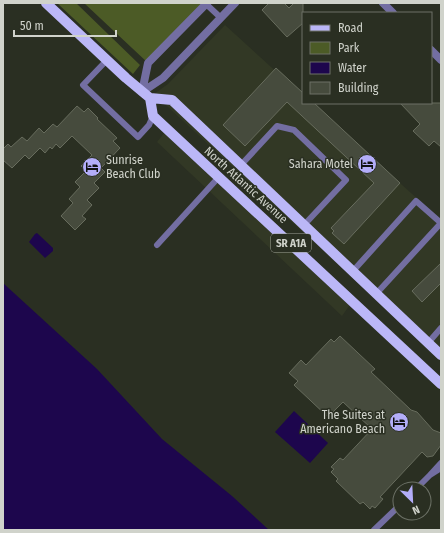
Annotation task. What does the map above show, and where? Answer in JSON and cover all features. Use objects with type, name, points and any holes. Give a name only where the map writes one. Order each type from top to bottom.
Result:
[{"type":"main road","points":[[46,3],[146,95],[153,116]]},
{"type":"main road","name":"North Atlantic Avenue","points":[[146,95],[172,100],[441,355]]},
{"type":"main road","name":"North Atlantic Avenue","points":[[153,116],[441,384]]},
{"type":"street","points":[[146,95],[148,64],[206,3]]},
{"type":"street","points":[[146,95],[235,3]]},
{"type":"street","points":[[382,3],[392,12]]},
{"type":"street","points":[[432,51],[441,60]]},
{"type":"lane","points":[[206,3],[221,18]]},
{"type":"lane","points":[[107,60],[83,85],[138,136],[149,125],[153,116]]},
{"type":"lane","points":[[241,165],[277,126],[294,130],[346,180],[304,225]]},
{"type":"lane","points":[[157,245],[218,178]]},
{"type":"lane","points":[[353,272],[416,201],[441,223],[376,294]]},
{"type":"lane","points":[[428,343],[441,328]]},
{"type":"lane","points":[[424,481],[441,463]]},
{"type":"lane","points":[[430,475],[441,468]]},
{"type":"lane","points":[[374,530],[392,513]]},
{"type":"shaded area","points":[[225,25],[302,95],[302,104],[312,104],[441,220],[441,360],[154,94],[168,84]]},
{"type":"shaded area","points":[[169,127],[354,299],[342,316],[157,142]]},
{"type":"green space","points":[[57,3],[76,3],[140,65],[133,74]]},
{"type":"green space","points":[[84,3],[207,3],[148,63]]},
{"type":"water","points":[[37,233],[53,248],[53,251],[45,258],[29,242]]},
{"type":"water","points":[[3,283],[97,369],[162,439],[232,496],[269,530],[3,530]]},
{"type":"water","points":[[294,411],[328,443],[310,463],[275,432]]},
{"type":"building","points":[[269,3],[284,3],[289,8],[294,3],[303,3],[302,24],[287,37],[262,10]]},
{"type":"building","name":"Sahara Motel","points":[[276,68],[302,92],[302,104],[315,104],[400,183],[344,244],[332,233],[334,231],[331,228],[374,183],[287,102],[245,146],[223,125]]},
{"type":"building","points":[[441,103],[441,147],[434,141],[429,146],[413,131],[420,124],[401,104]]},
{"type":"building","name":"Sunrise Beach Club","points":[[77,106],[84,112],[88,108],[117,138],[113,141],[120,148],[101,168],[105,172],[94,183],[99,188],[87,200],[92,205],[82,216],[86,219],[75,230],[61,216],[73,203],[69,199],[80,187],[75,182],[86,171],[81,166],[92,155],[72,136],[60,148],[56,144],[52,149],[50,147],[45,153],[40,148],[29,159],[25,155],[12,168],[3,160],[3,149],[8,144],[11,147],[22,137],[27,141],[39,128],[44,133],[53,124],[57,127]]},
{"type":"building","points":[[441,263],[441,283],[422,302],[412,291]]},
{"type":"building","name":"The Suites at Americano Beach","points":[[340,336],[375,369],[371,372],[411,410],[417,412],[433,430],[441,433],[441,445],[433,456],[427,457],[422,452],[395,481],[392,481],[392,484],[380,497],[383,499],[375,508],[372,506],[370,509],[363,502],[360,504],[336,481],[338,479],[331,472],[334,469],[331,467],[340,458],[343,460],[372,429],[343,402],[328,417],[294,385],[298,381],[289,373],[301,360],[306,365],[331,339],[334,342]]},
{"type":"place","name":"Sahara Motel","points":[[367,164]]},
{"type":"place","name":"Sunrise Beach Club","points":[[92,167]]},
{"type":"place","name":"The Suites at Americano Beach","points":[[399,422]]}]
